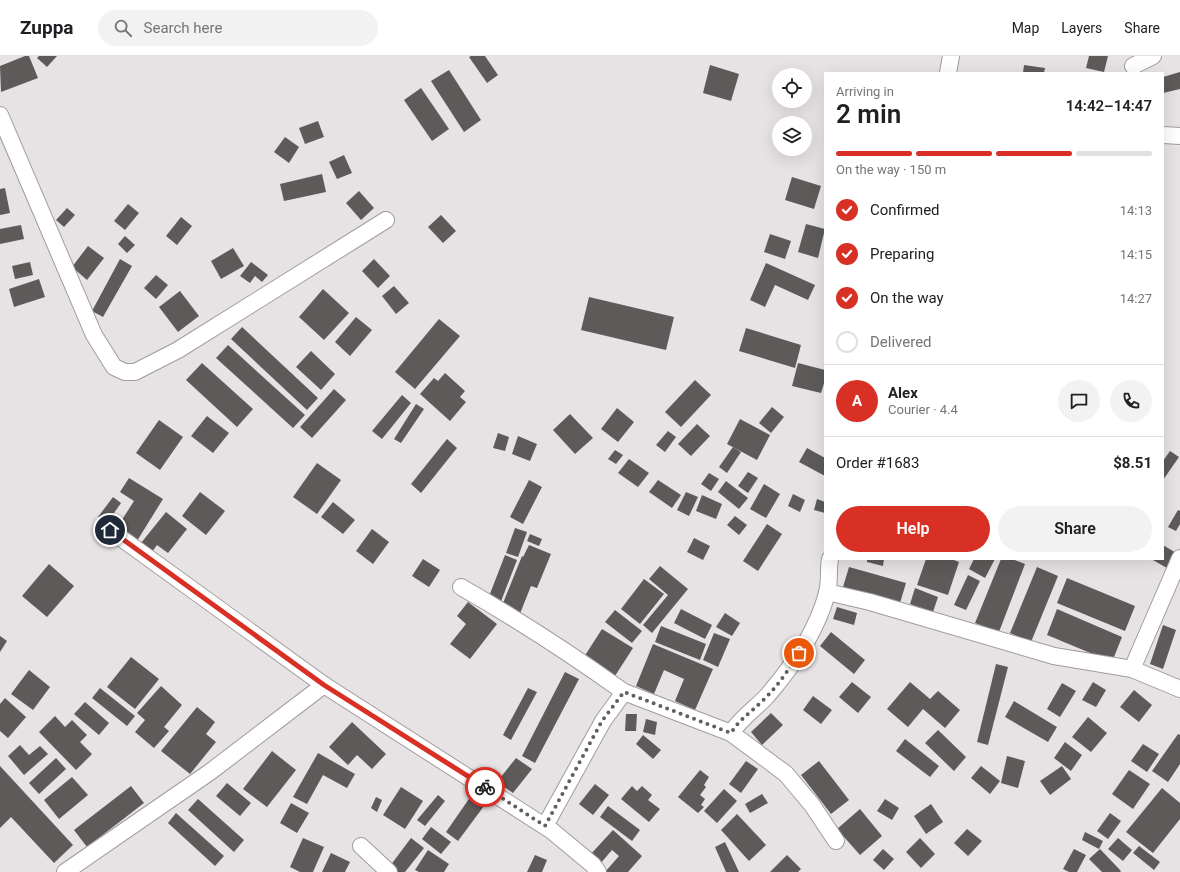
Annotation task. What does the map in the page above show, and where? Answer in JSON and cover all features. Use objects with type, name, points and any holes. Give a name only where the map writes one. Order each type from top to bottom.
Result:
[{"type":"street","points":[[948,72],[951,56]]},
{"type":"street","points":[[1133,66],[1153,56]]},
{"type":"street","points":[[0,115],[94,335],[114,367],[125,372],[135,372],[178,350],[386,220]]},
{"type":"street","points":[[1164,134],[1180,136]]},
{"type":"street","points":[[110,530],[324,685],[545,826],[593,865],[598,872]]},
{"type":"street","points":[[1132,669],[1180,558]]},
{"type":"street","points":[[731,733],[738,721],[760,704],[785,675],[813,630],[827,592],[830,560]]},
{"type":"street","points":[[461,587],[520,621],[624,692],[731,733],[786,774],[812,805],[836,842]]},
{"type":"street","points":[[827,592],[870,602],[1054,656],[1132,669],[1180,689]]},
{"type":"street","points":[[65,872],[210,772],[324,685]]},
{"type":"street","points":[[545,826],[602,721],[624,692]]},
{"type":"street","points":[[361,846],[389,872]]},
{"type":"building","points":[[25,56],[29,56],[38,78],[1,92],[0,66]]},
{"type":"building","points":[[39,56],[57,56],[47,67],[37,58]]},
{"type":"building","points":[[485,56],[498,75],[487,83],[469,57]]},
{"type":"building","points":[[1089,56],[1108,56],[1104,72],[1086,68]]},
{"type":"building","points":[[710,65],[739,74],[731,101],[703,93]]},
{"type":"building","points":[[1024,65],[1045,68],[1044,72],[1023,72]]},
{"type":"building","points":[[449,70],[481,120],[464,132],[431,81]]},
{"type":"building","points":[[1180,72],[1180,89],[1164,93],[1164,77]]},
{"type":"building","points":[[421,88],[449,129],[432,141],[404,100]]},
{"type":"building","points":[[318,121],[324,137],[305,144],[299,128]]},
{"type":"building","points":[[285,137],[299,147],[289,163],[274,152]]},
{"type":"building","points":[[344,155],[352,173],[337,179],[329,162]]},
{"type":"building","points":[[322,174],[326,192],[284,201],[280,184]]},
{"type":"building","points":[[792,177],[821,186],[814,209],[785,200]]},
{"type":"building","points":[[5,188],[10,213],[0,215],[0,189]]},
{"type":"building","points":[[359,191],[374,208],[361,220],[346,203]]},
{"type":"building","points":[[128,204],[139,213],[125,230],[114,221]]},
{"type":"building","points":[[67,208],[75,215],[64,227],[56,220]]},
{"type":"building","points":[[441,215],[456,231],[443,243],[428,227]]},
{"type":"building","points":[[181,217],[192,226],[177,245],[166,236]]},
{"type":"building","points":[[806,224],[824,229],[818,258],[798,252]]},
{"type":"building","points":[[21,225],[24,239],[0,244],[0,229]]},
{"type":"building","points":[[770,234],[791,241],[785,259],[764,252]]},
{"type":"building","points":[[125,236],[135,245],[127,253],[118,244]]},
{"type":"building","points":[[88,246],[104,258],[87,280],[72,267]]},
{"type":"building","points":[[233,248],[244,266],[221,279],[211,261]]},
{"type":"building","points":[[120,259],[132,266],[103,317],[92,311]]},
{"type":"building","points":[[374,259],[390,276],[378,288],[362,271]]},
{"type":"building","points":[[30,262],[33,275],[15,279],[12,266]]},
{"type":"building","points":[[251,262],[268,275],[262,282],[255,276],[250,283],[240,276]]},
{"type":"building","points":[[766,263],[815,285],[808,300],[775,285],[765,307],[750,300]]},
{"type":"building","points":[[156,275],[168,285],[156,299],[144,288]]},
{"type":"building","points":[[39,279],[45,297],[14,307],[9,289]]},
{"type":"building","points":[[394,286],[409,303],[396,314],[382,296]]},
{"type":"building","points":[[323,289],[349,313],[324,340],[299,317]]},
{"type":"building","points":[[180,291],[199,316],[178,332],[159,307]]},
{"type":"building","points":[[589,297],[674,317],[666,350],[581,330]]},
{"type":"building","points":[[356,317],[372,330],[350,356],[335,342]]},
{"type":"building","points":[[439,319],[460,336],[415,389],[395,372]]},
{"type":"building","points":[[242,327],[318,398],[307,410],[231,339]]},
{"type":"building","points":[[746,328],[801,345],[795,368],[739,351]]},
{"type":"building","points":[[228,345],[305,415],[293,428],[216,358]]},
{"type":"building","points":[[311,351],[335,374],[321,390],[296,367]]},
{"type":"building","points":[[202,363],[253,409],[237,427],[186,380]]},
{"type":"building","points":[[798,363],[824,370],[824,383],[821,393],[792,386]]},
{"type":"building","points":[[445,373],[465,391],[460,397],[466,402],[450,421],[420,394],[434,378],[438,381]]},
{"type":"building","points":[[695,380],[711,395],[681,427],[665,412]]},
{"type":"building","points":[[334,389],[346,400],[312,438],[300,427]]},
{"type":"building","points":[[402,395],[411,403],[382,439],[372,431]]},
{"type":"building","points":[[416,404],[424,409],[401,443],[394,439]]},
{"type":"building","points":[[772,407],[784,417],[771,433],[759,423]]},
{"type":"building","points":[[617,408],[634,422],[618,442],[601,429]]},
{"type":"building","points":[[570,414],[593,438],[575,454],[553,430]]},
{"type":"building","points":[[207,416],[229,433],[213,453],[191,436]]},
{"type":"building","points":[[740,419],[770,435],[757,460],[727,444]]},
{"type":"building","points":[[159,420],[183,437],[160,470],[136,453]]},
{"type":"building","points":[[697,424],[710,436],[691,456],[678,444]]},
{"type":"building","points":[[668,431],[676,437],[665,452],[656,445]]},
{"type":"building","points":[[498,433],[509,437],[505,451],[493,448]]},
{"type":"building","points":[[518,436],[537,444],[530,461],[512,454]]},
{"type":"building","points":[[447,439],[457,448],[421,493],[411,484]]},
{"type":"building","points":[[733,447],[741,452],[727,473],[719,467]]},
{"type":"building","points":[[807,448],[824,457],[824,475],[799,462]]},
{"type":"building","points":[[615,450],[623,455],[616,464],[608,459]]},
{"type":"building","points":[[1170,451],[1179,457],[1164,479],[1164,460]]},
{"type":"building","points":[[629,459],[649,473],[638,487],[618,473]]},
{"type":"building","points":[[317,463],[341,480],[317,514],[293,497]]},
{"type":"building","points":[[748,472],[758,478],[748,493],[738,486]]},
{"type":"building","points":[[709,473],[719,479],[711,491],[701,484]]},
{"type":"building","points":[[129,478],[163,499],[137,541],[116,529],[134,501],[120,492]]},
{"type":"building","points":[[529,480],[542,487],[523,524],[510,517]]},
{"type":"building","points":[[658,480],[681,495],[672,508],[649,492]]},
{"type":"building","points":[[726,481],[748,498],[739,509],[718,492]]},
{"type":"building","points":[[764,484],[780,494],[766,518],[750,509]]},
{"type":"building","points":[[200,492],[225,511],[206,535],[182,516]]},
{"type":"building","points":[[686,492],[698,497],[689,516],[677,510]]},
{"type":"building","points":[[793,494],[805,500],[800,512],[788,506]]},
{"type":"building","points":[[702,495],[722,504],[716,519],[696,511]]},
{"type":"building","points":[[113,497],[121,503],[107,523],[98,517]]},
{"type":"building","points":[[817,499],[824,502],[824,513],[814,510]]},
{"type":"building","points":[[333,502],[355,520],[343,534],[321,517]]},
{"type":"building","points":[[1178,510],[1180,511],[1180,524],[1176,531],[1168,527]]},
{"type":"building","points":[[166,512],[187,529],[168,553],[157,545],[152,552],[141,543]]},
{"type":"building","points":[[735,516],[747,525],[739,535],[727,525]]},
{"type":"building","points":[[767,524],[782,534],[758,571],[743,561]]},
{"type":"building","points":[[515,528],[527,532],[518,557],[506,553]]},
{"type":"building","points":[[372,529],[389,542],[373,564],[356,551]]},
{"type":"building","points":[[530,534],[542,539],[539,546],[527,541]]},
{"type":"building","points":[[694,538],[710,546],[703,560],[687,552]]},
{"type":"building","points":[[529,545],[551,554],[537,588],[531,586],[519,616],[501,608],[522,556],[523,557]]},
{"type":"building","points":[[1164,546],[1176,553],[1167,568],[1153,560],[1164,560]]},
{"type":"building","points":[[505,555],[517,560],[500,604],[488,599]]},
{"type":"building","points":[[423,559],[440,570],[429,587],[412,576]]},
{"type":"building","points":[[867,560],[884,560],[883,566],[867,562]]},
{"type":"building","points":[[926,560],[954,560],[959,562],[948,595],[917,585]]},
{"type":"building","points":[[974,560],[994,560],[985,578],[969,569]]},
{"type":"building","points":[[1001,560],[1015,560],[1025,564],[999,632],[975,623]]},
{"type":"building","points":[[49,564],[74,586],[47,617],[22,596]]},
{"type":"building","points":[[660,566],[688,589],[652,633],[643,625],[668,595],[649,579]]},
{"type":"building","points":[[849,567],[906,583],[900,603],[843,587]]},
{"type":"building","points":[[1037,567],[1058,576],[1031,642],[1010,633]]},
{"type":"building","points":[[968,575],[980,581],[966,610],[954,605]]},
{"type":"building","points":[[1067,578],[1135,606],[1125,631],[1057,603]]},
{"type":"building","points":[[644,579],[664,594],[640,624],[621,609]]},
{"type":"building","points":[[915,588],[938,597],[933,612],[910,604]]},
{"type":"building","points":[[468,602],[497,624],[470,659],[450,644],[466,624],[457,616]]},
{"type":"building","points":[[837,607],[857,613],[854,625],[833,619]]},
{"type":"building","points":[[681,609],[712,625],[705,639],[674,623]]},
{"type":"building","points":[[1057,609],[1122,637],[1112,662],[1047,635]]},
{"type":"building","points":[[615,610],[642,631],[632,643],[605,622]]},
{"type":"building","points":[[725,613],[740,623],[732,636],[716,627]]},
{"type":"building","points":[[1163,625],[1176,630],[1163,669],[1150,664]]},
{"type":"building","points":[[661,626],[706,644],[700,660],[655,642]]},
{"type":"building","points":[[602,629],[633,648],[615,676],[584,657]]},
{"type":"building","points":[[831,632],[865,660],[854,674],[820,646]]},
{"type":"building","points":[[714,633],[730,639],[718,667],[703,660]]},
{"type":"building","points":[[0,636],[7,641],[0,652]]},
{"type":"building","points":[[653,644],[713,669],[695,710],[675,701],[684,679],[664,670],[654,694],[636,686]]},
{"type":"building","points":[[131,657],[159,679],[135,709],[107,687]]},
{"type":"building","points":[[996,664],[1008,667],[988,745],[977,742]]},
{"type":"building","points":[[29,670],[50,687],[33,710],[11,694]]},
{"type":"building","points":[[565,672],[579,679],[535,763],[522,756]]},
{"type":"building","points":[[852,682],[871,697],[858,713],[839,697]]},
{"type":"building","points":[[910,682],[930,699],[938,691],[960,710],[945,728],[923,709],[908,727],[887,709]]},
{"type":"building","points":[[1093,682],[1106,690],[1096,707],[1082,700]]},
{"type":"building","points":[[1062,683],[1076,691],[1060,717],[1047,709]]},
{"type":"building","points":[[161,686],[182,705],[164,727],[169,731],[154,748],[135,732],[145,720],[137,713]]},
{"type":"building","points":[[100,688],[135,716],[127,726],[92,698]]},
{"type":"building","points":[[528,688],[537,692],[511,740],[503,735]]},
{"type":"building","points":[[1134,690],[1152,705],[1139,722],[1120,707]]},
{"type":"building","points":[[813,696],[832,710],[821,724],[803,710]]},
{"type":"building","points":[[5,698],[26,717],[8,738],[0,731],[0,704]]},
{"type":"building","points":[[1014,701],[1057,727],[1048,742],[1005,717]]},
{"type":"building","points":[[85,702],[109,723],[99,735],[74,714]]},
{"type":"building","points":[[197,707],[215,722],[206,734],[216,742],[190,774],[161,751]]},
{"type":"building","points":[[771,713],[783,725],[762,745],[751,732]]},
{"type":"building","points":[[626,714],[637,714],[636,731],[625,731]]},
{"type":"building","points":[[55,716],[65,727],[72,720],[87,735],[80,742],[92,754],[76,770],[39,732]]},
{"type":"building","points":[[1088,717],[1107,733],[1091,752],[1072,737]]},
{"type":"building","points":[[646,719],[657,722],[655,735],[643,732]]},
{"type":"building","points":[[352,722],[386,754],[372,769],[357,755],[348,765],[329,747]]},
{"type":"building","points":[[938,730],[966,757],[954,771],[925,743]]},
{"type":"building","points":[[1178,734],[1180,735],[1180,764],[1168,782],[1152,771]]},
{"type":"building","points":[[643,735],[661,750],[653,759],[636,744]]},
{"type":"building","points":[[905,739],[939,766],[930,777],[896,751]]},
{"type":"building","points":[[1065,742],[1082,755],[1071,771],[1054,758]]},
{"type":"building","points":[[1143,744],[1159,754],[1147,772],[1131,761]]},
{"type":"building","points":[[20,745],[29,755],[40,746],[48,754],[24,775],[8,756]]},
{"type":"building","points":[[272,751],[296,770],[267,807],[243,789]]},
{"type":"building","points":[[318,753],[355,774],[347,788],[323,775],[307,804],[293,797]]},
{"type":"building","points":[[1007,756],[1025,761],[1018,788],[1001,783]]},
{"type":"building","points":[[56,758],[66,769],[39,794],[29,783]]},
{"type":"building","points":[[516,758],[532,769],[513,793],[497,782]]},
{"type":"building","points":[[746,761],[758,769],[741,793],[729,784]]},
{"type":"building","points":[[819,761],[849,800],[831,814],[801,775]]},
{"type":"building","points":[[0,766],[73,845],[54,863],[11,817],[0,828]]},
{"type":"building","points":[[981,766],[1000,781],[990,794],[971,778]]},
{"type":"building","points":[[1062,766],[1071,779],[1050,795],[1040,781]]},
{"type":"building","points":[[700,770],[709,777],[704,785],[706,787],[700,795],[705,799],[701,805],[704,807],[698,813],[678,797]]},
{"type":"building","points":[[1129,770],[1150,784],[1133,809],[1112,794]]},
{"type":"building","points":[[72,777],[88,795],[59,819],[44,800]]},
{"type":"building","points":[[227,783],[251,803],[240,816],[216,796]]},
{"type":"building","points":[[595,784],[609,795],[593,815],[579,804]]},
{"type":"building","points":[[131,786],[144,803],[87,847],[74,830]]},
{"type":"building","points":[[632,786],[637,791],[642,786],[652,795],[648,800],[660,809],[649,822],[621,799]]},
{"type":"building","points":[[401,787],[423,801],[405,829],[383,815]]},
{"type":"building","points":[[1162,788],[1180,803],[1180,819],[1153,853],[1126,832]]},
{"type":"building","points":[[724,789],[737,801],[717,823],[704,811]]},
{"type":"building","points":[[762,794],[768,803],[750,813],[745,804]]},
{"type":"building","points":[[438,795],[445,801],[425,826],[417,820]]},
{"type":"building","points":[[471,796],[484,806],[458,841],[446,832]]},
{"type":"building","points":[[376,797],[382,800],[377,812],[371,808]]},
{"type":"building","points":[[198,799],[244,840],[234,852],[188,810]]},
{"type":"building","points":[[885,799],[899,808],[892,820],[877,811]]},
{"type":"building","points":[[291,803],[309,813],[297,833],[280,823]]},
{"type":"building","points":[[931,804],[943,822],[926,834],[914,816]]},
{"type":"building","points":[[608,806],[640,830],[632,841],[600,817]]},
{"type":"building","points":[[860,809],[882,836],[860,855],[837,829]]},
{"type":"building","points":[[176,813],[224,856],[215,866],[168,823]]},
{"type":"building","points":[[1110,813],[1121,821],[1108,839],[1097,831]]},
{"type":"building","points":[[737,814],[766,845],[749,861],[721,830]]},
{"type":"building","points":[[431,827],[451,842],[441,854],[422,839]]},
{"type":"building","points":[[967,829],[982,841],[968,856],[954,843]]},
{"type":"building","points":[[613,830],[642,856],[628,872],[605,872],[619,856],[612,850],[600,864],[590,855]]},
{"type":"building","points":[[1085,832],[1103,841],[1099,849],[1082,840]]},
{"type":"building","points":[[303,838],[324,847],[313,872],[300,872],[290,867]]},
{"type":"building","points":[[411,838],[424,848],[405,872],[397,872],[390,866]]},
{"type":"building","points":[[920,838],[935,854],[921,868],[906,852]]},
{"type":"building","points":[[1118,838],[1132,850],[1123,861],[1108,849]]},
{"type":"building","points":[[725,842],[739,872],[726,872],[715,847]]},
{"type":"building","points":[[1139,846],[1160,862],[1154,870],[1133,853]]},
{"type":"building","points":[[883,849],[894,859],[884,870],[873,860]]},
{"type":"building","points":[[1074,849],[1086,855],[1077,872],[1069,872],[1063,869]]},
{"type":"building","points":[[1100,849],[1121,871],[1120,872],[1102,872],[1089,859]]},
{"type":"building","points":[[428,850],[449,864],[444,872],[419,872],[415,870]]},
{"type":"building","points":[[331,853],[350,862],[345,872],[322,872]]},
{"type":"building","points":[[535,855],[547,860],[542,872],[527,872]]},
{"type":"building","points":[[787,855],[801,869],[798,872],[770,872]]},
{"type":"way so far","points":[[485,787],[545,826],[602,721],[624,692],[704,724],[731,733],[738,721],[760,704],[785,675],[799,653]]},
{"type":"route","points":[[110,530],[324,685],[485,787]]}]
